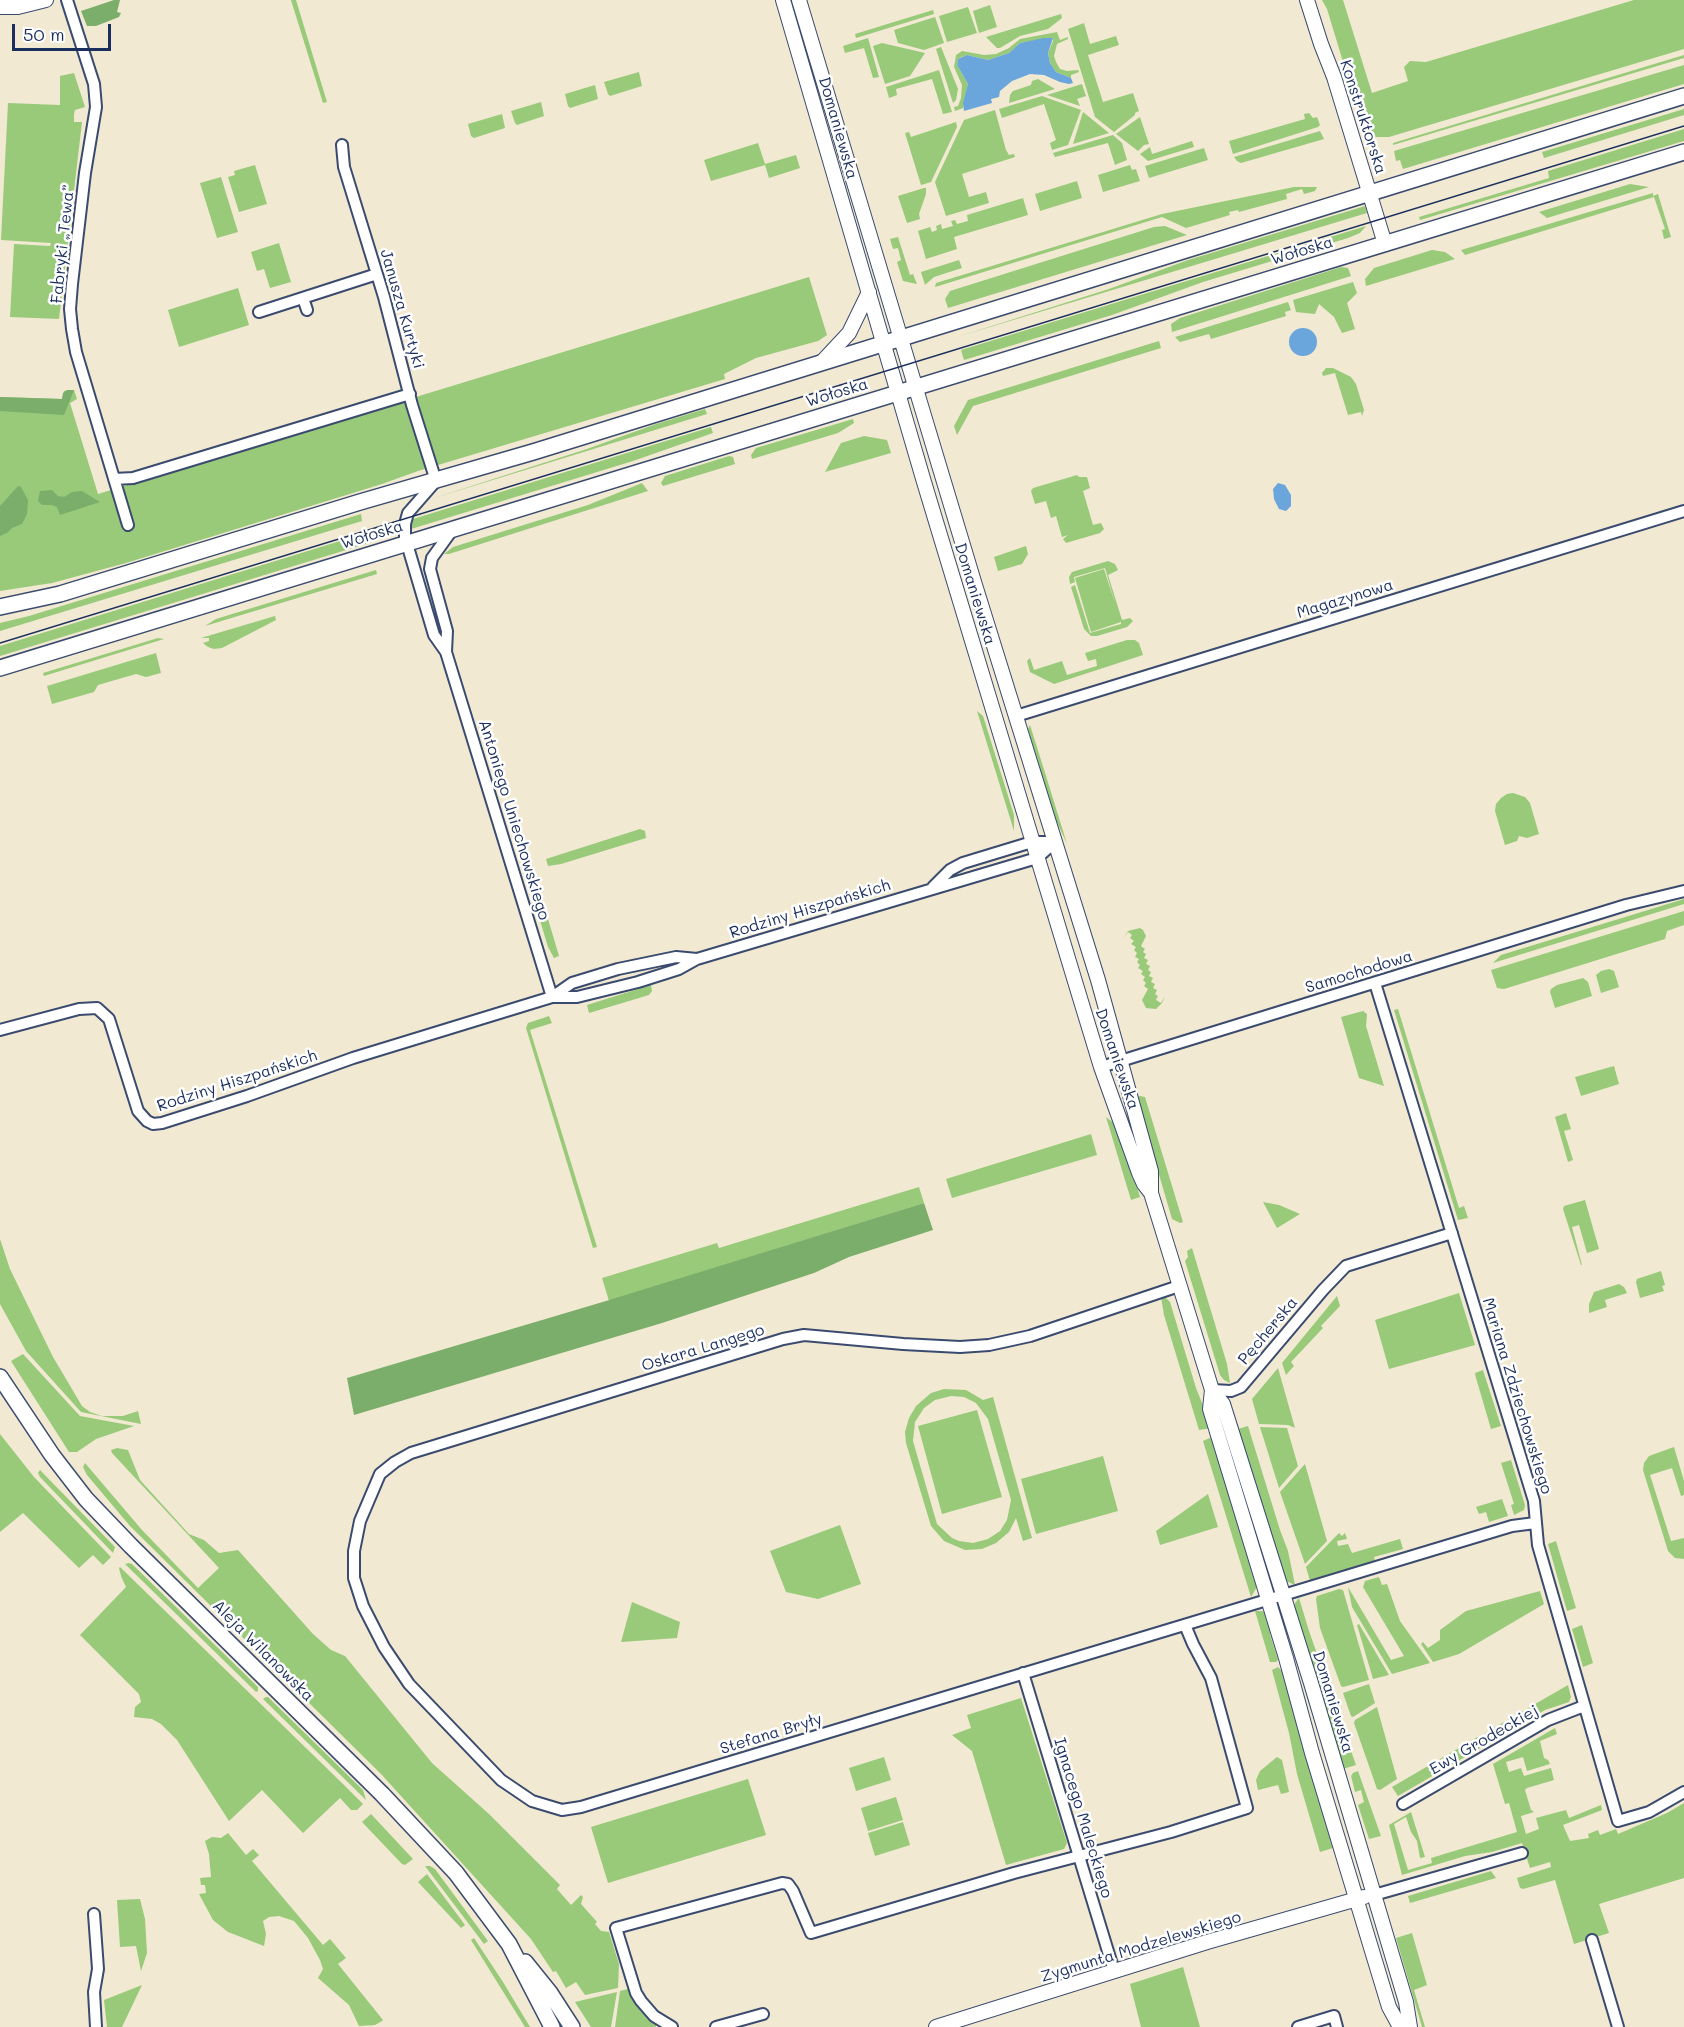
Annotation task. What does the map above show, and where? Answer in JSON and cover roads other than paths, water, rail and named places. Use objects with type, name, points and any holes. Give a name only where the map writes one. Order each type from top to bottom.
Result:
[{"type":"main road","name":"Wołoska","points":[[0,607],[72,590],[436,481],[1684,96]]},
{"type":"main road","name":"Wołoska","points":[[0,668],[1684,152]]},
{"type":"main road","name":"Aleja Wilanowska","points":[[0,1377],[52,1455],[86,1499],[390,1802],[456,1873],[509,1944],[537,1975],[572,2027]]},
{"type":"main road","name":"Aleja Wilanowska","points":[[509,1944],[552,2027]]},
{"type":"street","points":[[0,7],[18,7],[45,0]]},
{"type":"street","name":"Fabryki „Tewa”","points":[[67,0],[94,84],[96,107],[86,163],[72,284],[70,309],[72,329],[76,352],[128,525]]},
{"type":"street","name":"Domaniewska","points":[[783,0],[898,393],[1101,1067],[1139,1173],[1151,1193],[1212,1390],[1223,1404],[1374,1895],[1406,2002],[1410,2027]]},
{"type":"street","name":"Domaniewska","points":[[800,0],[915,387],[1095,969],[1151,1171],[1151,1193]]},
{"type":"street","name":"Konstruktorska","points":[[1307,0],[1321,44],[1335,77],[1385,244]]},
{"type":"street","name":"Janusza Kurtyki","points":[[342,145],[344,167],[436,481]]},
{"type":"street","points":[[259,312],[377,274]]},
{"type":"street","points":[[821,363],[849,333],[869,292]]},
{"type":"street","points":[[303,298],[307,310]]},
{"type":"street","points":[[114,479],[134,478],[410,394]]},
{"type":"street","name":"Antoniego Uniechowskiego","points":[[436,481],[408,513],[404,531],[406,543],[434,634],[446,652],[552,997]]},
{"type":"street","name":"Magazynowa","points":[[1016,716],[1684,511]]},
{"type":"street","name":"Antoniego Uniechowskiego","points":[[446,652],[447,630],[430,577],[430,569],[432,558],[453,529]]},
{"type":"street","name":"Rodziny Hiszpańskich","points":[[932,888],[957,866],[1032,842],[1055,842]]},
{"type":"street","name":"Rodziny Hiszpańskich","points":[[552,997],[577,998],[638,982],[679,969],[697,959],[1037,858],[1055,842]]},
{"type":"street","name":"Samochodowa","points":[[1101,1067],[1626,905],[1684,885]]},
{"type":"street","name":"Samochodowa","points":[[1626,905],[1684,891]]},
{"type":"street","name":"Rodziny Hiszpańskich","points":[[0,1030],[79,1009],[97,1008],[109,1019],[138,1111],[153,1124],[234,1101],[323,1068],[552,997],[572,984],[618,969],[676,957],[697,959]]},
{"type":"street","name":"Mariana Zdziechowskiego","points":[[1376,983],[1534,1501],[1538,1545],[1617,1821],[1648,1812],[1684,1792]]},
{"type":"street","name":"Pęcherska","points":[[1212,1390],[1231,1391],[1240,1387],[1338,1273],[1350,1263],[1452,1233]]},
{"type":"street","name":"Oskara Langego","points":[[363,1606],[354,1578],[354,1551],[360,1521],[380,1474],[395,1462],[411,1454],[783,1339],[804,1335],[960,1347],[993,1345],[1030,1336],[1179,1286]]},
{"type":"street","name":"Domaniewska","points":[[1212,1390],[1210,1409],[1389,2007],[1400,2027]]},
{"type":"street","name":"Stefana Bryły","points":[[363,1606],[384,1647],[405,1679],[501,1780],[532,1801],[562,1810],[580,1807],[1512,1526],[1535,1524]]},
{"type":"street","points":[[672,2027],[654,2016],[636,1993],[616,1928],[782,1882],[788,1884],[793,1891],[811,1933],[1171,1832],[1247,1808],[1211,1678],[1185,1625]]},
{"type":"street","name":"Ignacego Maleckiego","points":[[1023,1673],[1114,1971]]},
{"type":"street","name":"Ewy Grodeckiej","points":[[1402,1804],[1548,1720],[1584,1706]]},
{"type":"street","points":[[1374,1895],[1522,1853]]},
{"type":"street","name":"Zygmunta Modzelewskiego","points":[[936,2027],[971,2022],[1114,1971],[1374,1895]]},
{"type":"street","points":[[94,1914],[98,1969],[94,1992],[96,2027]]},
{"type":"street","points":[[1592,1940],[1618,2027]]},
{"type":"street","points":[[716,2027],[763,2014]]},
{"type":"street","points":[[1298,2027],[1334,2016],[1337,2027]]},
{"type":"water","points":[[1053,38],[1048,53],[1050,63],[1056,72],[1071,78],[1073,83],[1060,82],[1044,75],[1030,74],[1012,81],[1000,91],[999,97],[991,99],[992,103],[964,111],[963,103],[968,84],[957,65],[958,59],[967,55],[988,60],[1009,53],[1020,43]]},
{"type":"water","points":[[1303,328],[1313,332],[1317,342],[1313,352],[1303,356],[1293,352],[1289,342],[1293,332]]},
{"type":"water","points":[[1278,483],[1285,485],[1291,495],[1291,506],[1286,511],[1279,509],[1274,499],[1273,489]]},
{"type":"tram line","points":[[0,643],[1684,126]]}]
